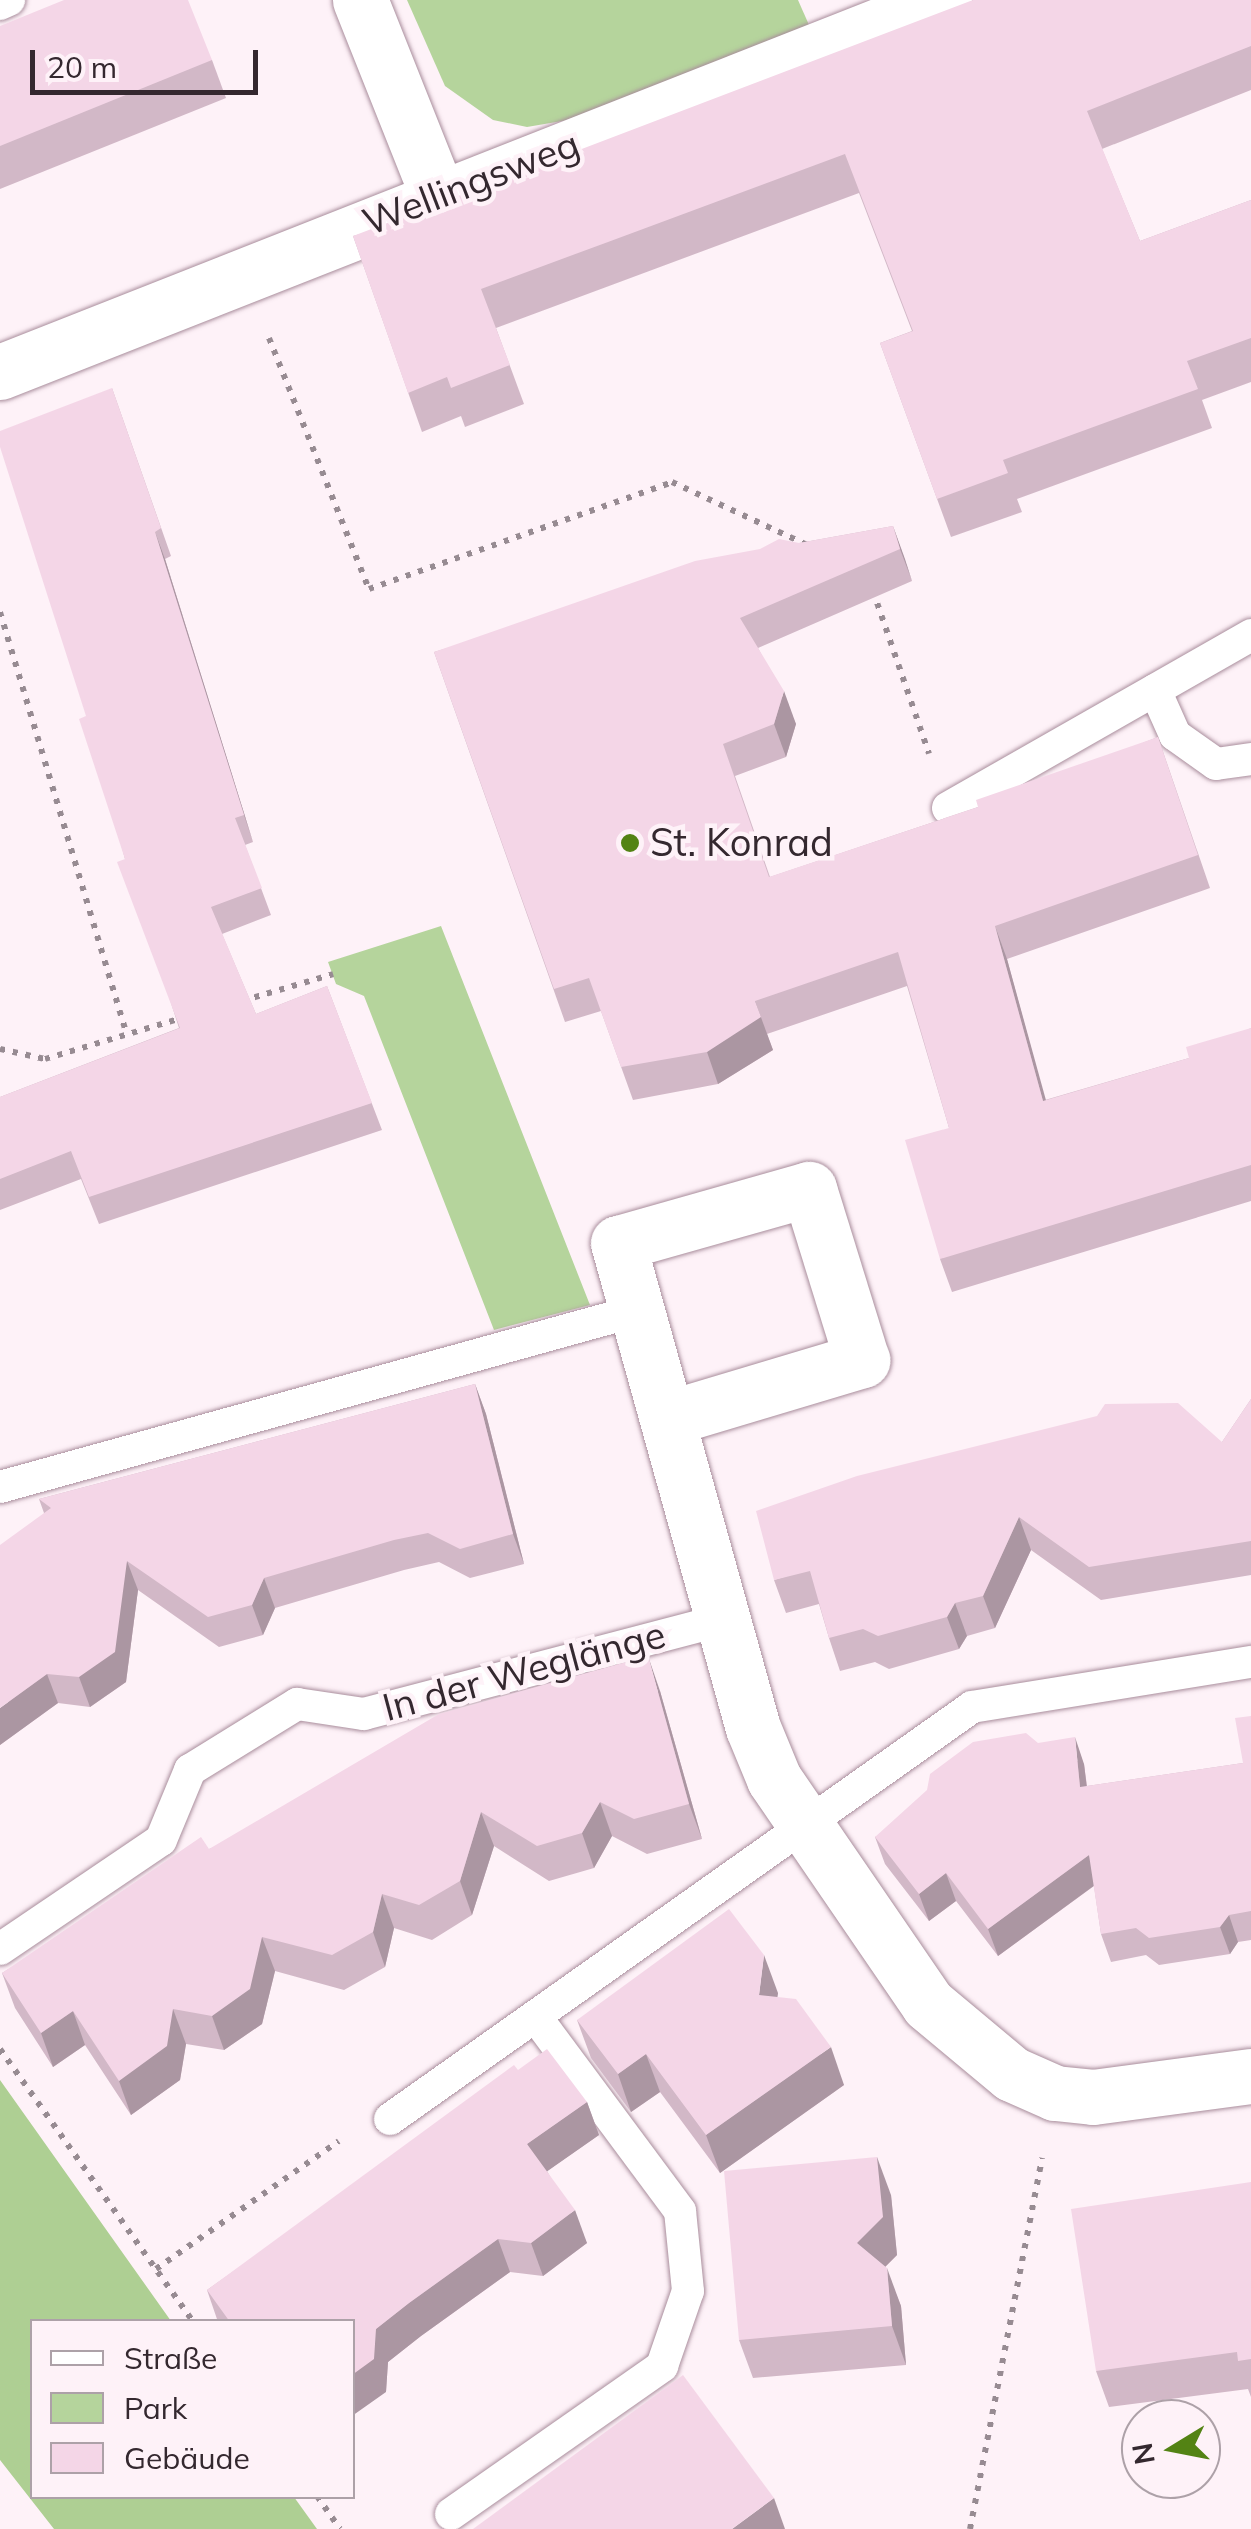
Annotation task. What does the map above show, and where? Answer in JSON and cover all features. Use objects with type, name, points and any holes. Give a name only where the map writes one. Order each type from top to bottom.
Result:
[{"type":"street","points":[[360,0],[438,196]]},
{"type":"street","name":"Wellingsweg","points":[[0,372],[242,272],[944,0]]},
{"type":"street","points":[[668,1418],[862,1360],[808,1189],[618,1243],[639,1310],[668,1418],[726,1618],[752,1728],[804,1826],[928,2004],[1012,2074],[1055,2093],[1130,2095],[1251,2076]]},
{"type":"lane","points":[[0,4],[9,0]]},
{"type":"lane","points":[[948,808],[1251,635]]},
{"type":"lane","points":[[1154,690],[1175,734],[1216,764],[1251,759]]},
{"type":"lane","points":[[0,1487],[639,1310]]},
{"type":"lane","name":"In der Weglänge","points":[[0,1949],[160,1840],[190,1770],[296,1704],[364,1714],[726,1618]]},
{"type":"lane","points":[[390,2119],[972,1707],[1251,1662]]},
{"type":"lane","points":[[451,2514],[662,2366],[688,2291],[680,2211],[536,2017]]},
{"type":"path","points":[[242,272],[369,588],[672,482],[814,548]]},
{"type":"path","points":[[866,573],[948,808]]},
{"type":"path","points":[[0,612],[127,1034]]},
{"type":"path","points":[[221,1007],[333,974]]},
{"type":"path","points":[[0,1050],[44,1059],[202,1012]]},
{"type":"path","points":[[0,2049],[191,2319]]},
{"type":"path","points":[[970,2529],[1055,2093]]},
{"type":"path","points":[[156,2269],[338,2141],[390,2119]]},
{"type":"path","points":[[319,2499],[340,2529]]},
{"type":"green space","points":[[407,0],[798,0],[809,25],[568,120],[527,127],[493,120],[445,86]]},
{"type":"green space","points":[[441,926],[590,1305],[494,1330],[364,996],[336,984],[328,962]]},
{"type":"green space","points":[[0,2080],[170,2319],[30,2319],[30,2498],[0,2460]]},
{"type":"green space","points":[[31,2499],[295,2499],[317,2529],[54,2529]]},
{"type":"building","points":[[64,0],[188,0],[212,60],[0,146],[0,26]]},
{"type":"building","points":[[973,0],[1251,0],[1251,46],[1087,111],[1140,241],[1251,200],[1251,338],[1187,361],[1198,389],[1003,460],[1008,473],[937,499],[880,343],[913,331],[845,154],[481,289],[510,365],[451,388],[447,377],[408,393],[353,236]]},
{"type":"building","points":[[112,388],[161,528],[155,532],[244,815],[235,818],[262,888],[211,907],[256,1014],[327,986],[372,1103],[89,1197],[71,1151],[0,1179],[0,1097],[180,1028],[117,862],[125,859],[79,719],[86,716],[0,447],[0,431]]},
{"type":"building","points":[[893,526],[900,549],[740,618],[784,691],[774,724],[723,744],[769,877],[978,807],[976,800],[1158,737],[1198,855],[995,926],[1043,1101],[1189,1058],[1186,1047],[1251,1028],[1251,1165],[940,1259],[905,1140],[949,1128],[898,952],[755,1001],[761,1017],[707,1052],[621,1067],[589,978],[554,989],[434,652],[695,561],[760,549],[779,539],[799,543]]},
{"type":"building","points":[[475,1384],[513,1534],[460,1549],[428,1533],[394,1540],[264,1578],[252,1605],[208,1617],[127,1561],[115,1652],[79,1677],[47,1674],[0,1708],[0,1545],[51,1508],[39,1499]]},
{"type":"building","points":[[1251,1399],[1251,1541],[1089,1567],[1019,1517],[983,1596],[955,1603],[947,1617],[878,1636],[863,1629],[829,1638],[810,1571],[774,1580],[756,1511],[857,1476],[1097,1416],[1105,1404],[1178,1403],[1222,1442]]},
{"type":"building","points":[[648,1656],[689,1804],[634,1819],[600,1802],[582,1833],[537,1846],[481,1812],[460,1881],[419,1905],[382,1894],[373,1932],[332,1955],[262,1937],[250,1989],[212,2016],[173,2009],[167,2046],[119,2081],[73,2011],[41,2033],[2,1973],[201,1837],[209,1849],[439,1714]]},
{"type":"building","points":[[1251,1716],[1251,1911],[1229,1915],[1220,1927],[1149,1938],[1136,1928],[1101,1934],[1089,1855],[988,1929],[946,1873],[919,1894],[875,1837],[927,1790],[930,1774],[973,1742],[1026,1733],[1038,1743],[1075,1737],[1080,1787],[1243,1763],[1235,1718]]},
{"type":"building","points":[[729,1909],[764,1955],[759,1995],[796,1999],[831,2047],[706,2135],[646,2054],[618,2074],[577,2020]]},
{"type":"building","points":[[547,2049],[587,2102],[527,2144],[575,2210],[531,2243],[498,2239],[409,2303],[376,2329],[374,2359],[355,2373],[355,2319],[228,2319],[207,2290],[514,2065],[518,2070]]},
{"type":"building","points":[[877,2157],[883,2217],[857,2243],[887,2268],[892,2326],[739,2340],[724,2171]]},
{"type":"building","points":[[1251,2182],[1251,2359],[1238,2361],[1237,2352],[1096,2371],[1071,2209]]},
{"type":"building","points":[[683,2375],[774,2498],[732,2529],[473,2529]]},
{"type":"place","name":"St. Konrad","points":[[630,843]]}]
